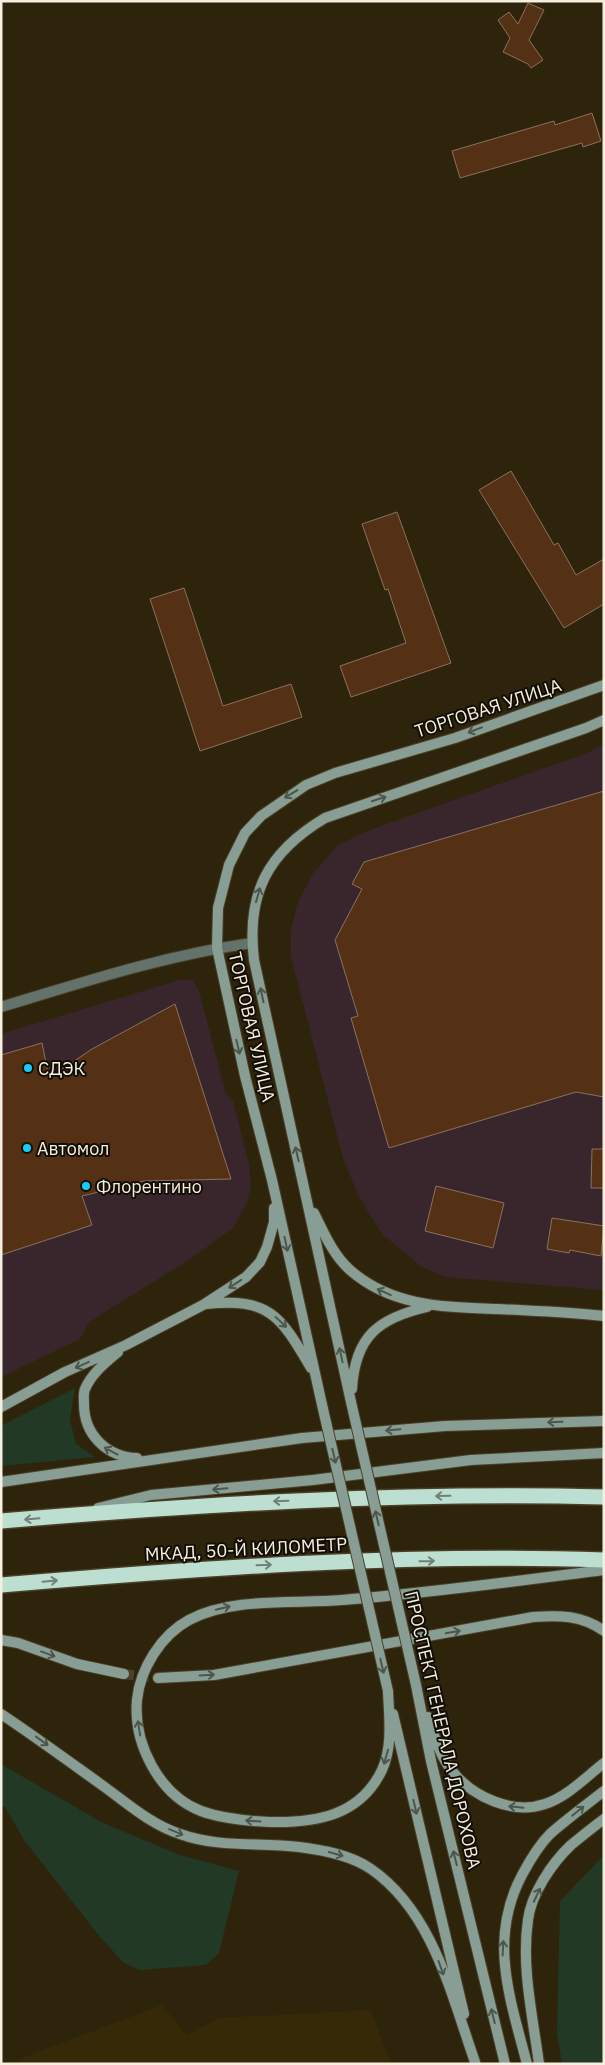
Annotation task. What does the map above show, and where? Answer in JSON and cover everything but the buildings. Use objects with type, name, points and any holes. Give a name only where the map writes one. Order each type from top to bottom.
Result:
[{"type":"highway","points":[[1,1521],[248,1502],[492,1496],[604,1497]]},
{"type":"highway","name":"МКАД, 50-Й КИЛОМЕТР","points":[[1,1585],[251,1566],[492,1560],[604,1560]]},
{"type":"street","name":"ТОРГОВАЯ УЛИЦА","points":[[388,1691],[322,1409],[272,1180],[245,1076],[217,948],[220,900],[229,864],[236,848],[261,816],[306,785],[335,773],[455,738],[604,685]]},
{"type":"street","name":"ТОРГОВАЯ УЛИЦА","points":[[351,1402],[252,943],[256,897],[264,876],[281,852],[303,832],[325,818],[462,772],[604,720]]},
{"type":"street","points":[[1,1007],[147,964],[217,948],[252,943]]},
{"type":"street","points":[[1,1407],[65,1372],[126,1345],[202,1305],[246,1277],[260,1262],[267,1247],[274,1222],[272,1180]]},
{"type":"street","points":[[308,1202],[335,1254],[350,1270],[372,1287],[390,1295],[430,1306],[604,1316]]},
{"type":"street","points":[[202,1305],[245,1303],[276,1317],[286,1326],[315,1376]]},
{"type":"street","points":[[351,1402],[352,1376],[359,1353],[369,1335],[380,1323],[399,1314],[430,1306]]},
{"type":"street","points":[[126,1345],[96,1372],[84,1391],[84,1409],[87,1424],[96,1440],[108,1450],[126,1458],[158,1460]]},
{"type":"street","name":"ПРОСПЕКТ ГЕНЕРАЛА ДОРОХОВА","points":[[351,1402],[416,1685],[431,1761],[504,2064]]},
{"type":"street","points":[[1,1482],[302,1438],[435,1426],[604,1421]]},
{"type":"street","points":[[66,1516],[151,1495],[313,1480],[470,1460],[604,1452]]},
{"type":"street","points":[[388,1691],[388,1751],[382,1770],[371,1788],[354,1805],[338,1814],[312,1821],[221,1818],[198,1810],[178,1798],[163,1783],[142,1744],[138,1720],[137,1702],[139,1686],[146,1668],[158,1648],[174,1630],[189,1620],[211,1611],[232,1606],[342,1600],[604,1570]]},
{"type":"street","points":[[158,1678],[223,1673],[533,1617],[560,1615],[579,1618],[604,1631]]},
{"type":"street","points":[[1,1640],[18,1643],[77,1664],[124,1674]]},
{"type":"street","points":[[416,1685],[441,1753],[452,1772],[467,1786],[488,1799],[506,1806],[525,1808],[544,1804],[563,1795],[604,1763]]},
{"type":"street","points":[[388,1691],[475,2063]]},
{"type":"street","points":[[1,1714],[148,1819],[178,1834],[208,1842],[285,1845],[317,1849],[345,1857],[370,1868],[396,1889],[418,1919],[437,1957],[475,2063]]},
{"type":"street","points":[[528,2064],[507,1983],[503,1955],[509,1904],[532,1856],[549,1835],[604,1791]]},
{"type":"street","points":[[539,2064],[526,1954],[528,1918],[536,1895],[550,1870],[570,1846],[604,1819]]},
{"type":"shaded area","points":[[604,744],[604,1290],[445,1277],[422,1267],[382,1234],[359,1197],[343,1158],[291,957],[291,930],[298,902],[314,872],[338,845],[367,831],[587,753]]},
{"type":"shaded area","points":[[180,980],[193,980],[199,991],[226,1094],[233,1101],[249,1164],[251,1185],[247,1203],[233,1228],[190,1259],[89,1322],[80,1339],[1,1377],[1,1034]]},
{"type":"shaded area","points":[[162,2005],[187,2035],[220,2018],[371,2010],[391,2064],[6,2064]]},
{"type":"green space","points":[[75,1388],[70,1420],[76,1444],[95,1457],[1,1466],[1,1426]]},
{"type":"green space","points":[[1,1764],[103,1823],[180,1855],[239,1871],[219,1953],[206,1965],[140,1970],[124,1963],[100,1937],[24,1840],[5,1807],[1,1807]]},
{"type":"green space","points":[[604,1855],[604,2064],[562,2064],[557,2033],[560,1901]]},
{"type":"tunnel","points":[[124,1674],[158,1678]]},
{"type":"place","name":"СДЭК","points":[[28,1068]]},
{"type":"place","name":"Автомол","points":[[27,1148]]},
{"type":"place","name":"Флорентино","points":[[86,1186]]}]
